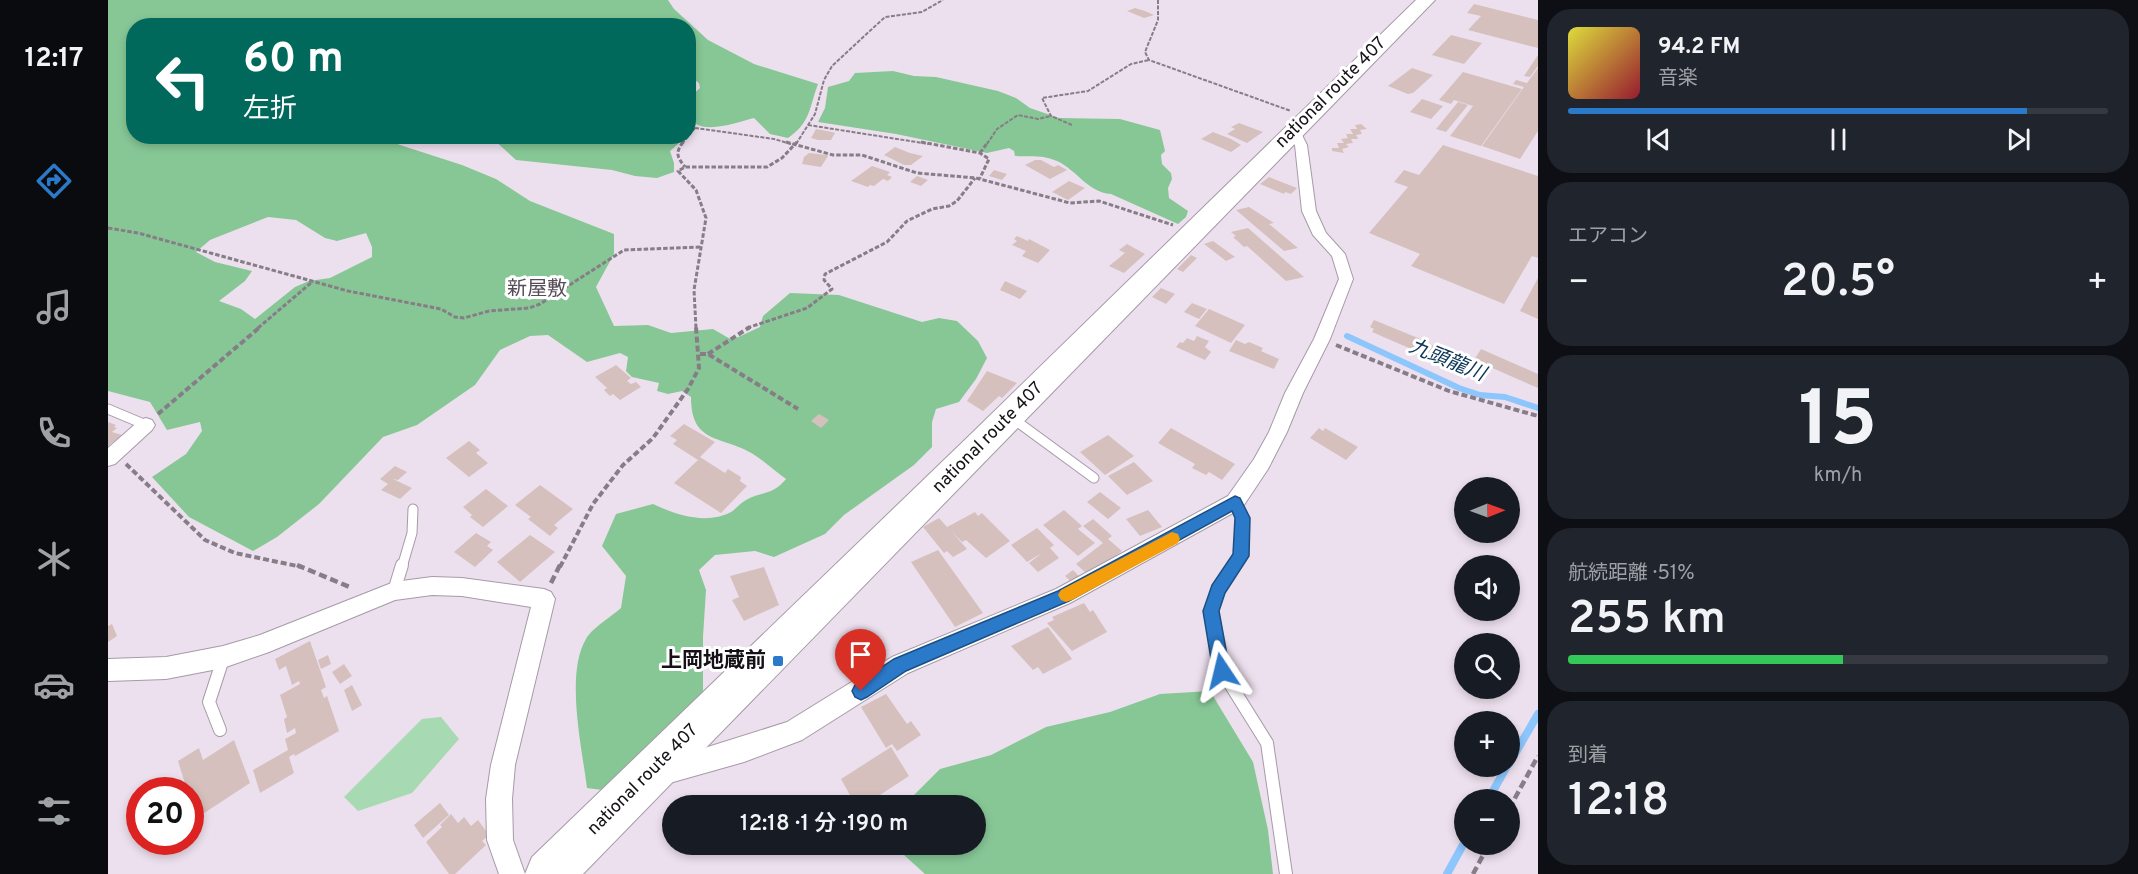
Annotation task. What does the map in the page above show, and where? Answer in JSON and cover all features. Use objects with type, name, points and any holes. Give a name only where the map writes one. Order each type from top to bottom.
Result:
[{"type":"highway","name":"national route 407","points":[[549,874],[1426,0]]},
{"type":"street","points":[[646,778],[744,750],[794,732],[900,665],[1064,596],[1136,559],[1235,502],[1274,440],[1294,393],[1322,339],[1346,279],[1338,254],[1320,235],[1309,211],[1301,144],[1298,138],[1300,125]]},
{"type":"street","points":[[110,457],[146,424]]},
{"type":"street","points":[[108,670],[166,668],[223,657],[261,645],[388,594],[432,586],[462,587],[544,599],[503,765],[500,840],[512,874]]},
{"type":"lane","points":[[108,410],[146,424]]},
{"type":"lane","points":[[1010,416],[1094,478]]},
{"type":"lane","points":[[1235,502],[1242,518],[1241,556],[1218,590],[1211,611],[1222,671],[1267,743],[1287,874]]},
{"type":"lane","points":[[388,594],[412,532],[412,509]]},
{"type":"lane","points":[[220,730],[209,702],[223,657]]},
{"type":"path","points":[[544,599],[592,504],[622,465],[653,438],[675,408],[699,368],[694,290],[706,218],[696,190],[678,171],[685,167],[767,168],[779,163],[795,144],[818,107],[824,75],[870,29],[885,17],[914,16],[927,12],[943,0]]},
{"type":"path","points":[[1149,60],[1145,52],[1161,9],[1158,0]]},
{"type":"path","points":[[1072,125],[1051,116],[1042,98],[1068,92],[1089,91],[1134,61],[1149,60],[1231,89],[1258,101],[1300,125]]},
{"type":"path","points":[[980,153],[997,129],[1018,115],[1038,119],[1051,116]]},
{"type":"path","points":[[708,354],[749,327],[807,308],[832,289],[824,280],[825,274],[887,242],[906,221],[932,209],[950,206],[978,178],[989,161],[980,153],[870,133],[808,125]]},
{"type":"path","points":[[696,128],[795,144],[833,155],[862,155],[917,173],[978,178],[1060,201],[1099,201],[1141,213],[1192,234]]},
{"type":"path","points":[[682,144],[677,150],[677,156],[685,167]]},
{"type":"path","points":[[108,228],[138,234],[348,291],[441,309],[455,317],[464,318],[489,311],[530,308],[540,304],[624,250],[702,247]]},
{"type":"path","points":[[146,424],[312,282]]},
{"type":"path","points":[[1322,339],[1449,391],[1538,416]]},
{"type":"path","points":[[699,354],[708,354],[798,409]]},
{"type":"path","points":[[110,457],[129,467],[205,539],[230,552],[251,558],[288,563],[352,588],[388,594]]},
{"type":"path","points":[[1520,789],[1538,756]]},
{"type":"path","points":[[1473,874],[1484,855]]},
{"type":"green space","points":[[108,0],[668,0],[684,18],[126,18],[126,144],[398,144],[496,179],[530,201],[614,234],[614,254],[596,287],[614,326],[648,325],[671,333],[713,329],[732,340],[760,327],[763,316],[790,293],[839,295],[922,322],[939,318],[957,321],[978,341],[987,358],[976,379],[959,402],[936,409],[932,422],[932,447],[914,465],[844,515],[825,534],[774,557],[755,551],[715,555],[699,570],[706,590],[703,699],[602,790],[587,788],[577,712],[577,671],[586,639],[621,608],[626,576],[602,546],[616,514],[653,504],[692,517],[722,516],[746,500],[771,491],[786,479],[753,454],[702,431],[692,412],[691,397],[682,391],[668,394],[657,391],[659,383],[632,377],[626,371],[628,357],[620,353],[587,362],[548,335],[530,336],[500,350],[475,385],[417,425],[383,437],[319,504],[277,537],[253,551],[189,517],[152,477],[186,454],[202,431],[200,422],[167,430],[150,402],[108,391]],"holes":[[[268,217],[296,220],[325,238],[337,241],[366,233],[372,247],[372,257],[330,278],[309,281],[295,287],[255,319],[241,309],[219,301],[245,281],[252,271],[215,262],[196,252],[210,240]]]},
{"type":"green space","points":[[696,29],[708,40],[754,64],[818,84],[805,120],[788,138],[770,134],[754,118],[719,127],[696,123],[696,92],[700,88],[696,81]]},
{"type":"green space","points":[[893,71],[914,76],[936,77],[998,91],[1016,98],[1030,108],[1059,118],[1120,119],[1160,130],[1165,151],[1161,155],[1162,164],[1171,173],[1172,179],[1168,188],[1169,198],[1188,211],[1186,217],[1178,224],[1095,189],[1064,165],[1046,157],[1015,156],[1014,151],[1009,148],[987,153],[896,134],[818,122],[825,108],[828,87],[849,81],[855,73]]},
{"type":"green space","points":[[499,144],[678,144],[670,151],[674,172],[657,178],[635,176],[612,170],[516,160]]},
{"type":"green space","points":[[1210,691],[1253,762],[1268,830],[1273,874],[925,874],[904,855],[986,855],[986,795],[914,795],[940,769],[991,755],[1046,727],[1110,712],[1160,694]]},
{"type":"green space","points":[[441,717],[459,739],[412,793],[358,811],[344,797],[422,719]]},
{"type":"building","points":[[1474,4],[1538,20],[1538,48],[1468,30],[1481,16],[1467,13]]},
{"type":"building","points":[[1135,8],[1154,15],[1144,18],[1127,11]]},
{"type":"building","points":[[1451,35],[1482,43],[1464,64],[1432,55]]},
{"type":"building","points":[[1538,55],[1538,66],[1530,77],[1524,76]]},
{"type":"building","points":[[1412,68],[1433,75],[1413,93],[1408,94],[1388,86]]},
{"type":"building","points":[[1538,68],[1538,131],[1520,159],[1482,146],[1524,87],[1513,84],[1516,80],[1527,83]]},
{"type":"building","points":[[1463,72],[1522,89],[1481,146],[1450,136],[1473,106],[1454,100],[1451,104],[1439,100]]},
{"type":"building","points":[[1422,99],[1443,106],[1431,119],[1410,112]]},
{"type":"building","points":[[1458,102],[1468,105],[1446,132],[1436,129]]},
{"type":"building","points":[[1239,123],[1263,132],[1247,143],[1227,134],[1235,129],[1231,127]]},
{"type":"building","points":[[1361,124],[1367,129],[1360,130],[1362,134],[1356,135],[1357,139],[1351,139],[1353,143],[1346,144],[1349,147],[1342,149],[1344,153],[1332,151],[1332,148],[1339,148],[1337,143],[1344,143],[1341,139],[1348,138],[1346,134],[1353,134],[1350,129],[1357,129],[1355,125]]},
{"type":"building","points":[[816,129],[835,133],[831,140],[818,140],[811,138]]},
{"type":"building","points":[[1213,132],[1241,145],[1231,152],[1201,139]]},
{"type":"building","points":[[1443,145],[1538,176],[1538,258],[1532,256],[1504,304],[1411,266],[1420,254],[1369,233],[1408,187],[1394,182],[1404,170],[1419,175]]},
{"type":"building","points":[[895,147],[923,156],[911,165],[904,165],[884,155]]},
{"type":"building","points":[[809,153],[828,156],[821,167],[802,164],[804,157]]},
{"type":"building","points":[[1041,160],[1054,167],[1058,165],[1067,170],[1050,179],[1025,165]]},
{"type":"building","points":[[872,166],[890,172],[887,175],[892,177],[888,181],[883,179],[874,186],[868,187],[851,181]]},
{"type":"building","points":[[994,170],[1007,174],[1002,180],[989,176]]},
{"type":"building","points":[[917,176],[928,180],[921,186],[910,182]]},
{"type":"building","points":[[1269,177],[1297,188],[1291,194],[1285,192],[1284,194],[1260,184]]},
{"type":"building","points":[[1069,181],[1085,188],[1068,200],[1052,192]]},
{"type":"building","points":[[1249,207],[1274,223],[1269,224],[1298,248],[1284,251],[1236,210]]},
{"type":"building","points":[[1248,228],[1304,277],[1286,281],[1247,246],[1244,247],[1233,237],[1236,236],[1231,232]]},
{"type":"building","points":[[1017,236],[1028,241],[1029,239],[1050,250],[1038,263],[1022,256],[1026,251],[1012,245],[1017,241],[1014,239]]},
{"type":"building","points":[[1213,241],[1235,257],[1226,261],[1204,244]]},
{"type":"building","points":[[1127,244],[1145,254],[1124,273],[1109,266],[1125,253],[1119,250]]},
{"type":"building","points":[[1191,255],[1197,258],[1183,272],[1177,269]]},
{"type":"building","points":[[1538,278],[1538,319],[1520,311]]},
{"type":"building","points":[[1005,281],[1027,291],[1020,299],[1000,290]]},
{"type":"building","points":[[1161,288],[1175,294],[1166,304],[1152,297]]},
{"type":"building","points":[[1192,303],[1207,309],[1199,319],[1184,312]]},
{"type":"building","points":[[1209,309],[1245,325],[1231,343],[1195,326]]},
{"type":"building","points":[[1374,320],[1444,351],[1439,361],[1372,332],[1374,329],[1370,327]]},
{"type":"building","points":[[1197,336],[1209,341],[1205,347],[1211,352],[1205,360],[1176,347],[1187,338],[1194,341]]},
{"type":"building","points":[[1236,340],[1263,348],[1261,351],[1279,359],[1274,369],[1229,351]]},
{"type":"building","points":[[1481,349],[1538,374],[1538,388],[1474,360]]},
{"type":"building","points":[[616,365],[631,378],[627,381],[631,384],[636,382],[641,387],[620,400],[613,394],[610,396],[604,390],[607,388],[595,377]]},
{"type":"building","points":[[987,371],[1017,383],[1002,398],[999,396],[983,411],[967,401]]},
{"type":"building","points":[[819,414],[829,420],[821,428],[811,421]]},
{"type":"building","points":[[108,422],[116,425],[114,427],[117,428],[112,432],[122,435],[108,446]]},
{"type":"building","points":[[684,424],[715,442],[700,457],[725,473],[728,469],[741,477],[740,481],[747,486],[721,513],[674,483],[698,460],[673,444],[677,440],[670,436]]},
{"type":"building","points":[[1171,428],[1235,464],[1222,480],[1209,472],[1206,475],[1192,468],[1195,464],[1158,443]]},
{"type":"building","points":[[1319,428],[1323,431],[1325,428],[1358,447],[1346,460],[1310,438]]},
{"type":"building","points":[[1108,435],[1134,456],[1105,475],[1080,452]]},
{"type":"building","points":[[469,441],[480,450],[476,453],[488,463],[469,477],[446,458]]},
{"type":"building","points":[[1134,462],[1153,481],[1127,495],[1108,476]]},
{"type":"building","points":[[395,466],[407,472],[398,480],[393,479],[412,488],[400,499],[381,490],[388,484],[380,479]]},
{"type":"building","points":[[540,485],[573,509],[554,525],[558,528],[550,536],[528,519],[531,517],[515,505]]},
{"type":"building","points":[[486,489],[508,506],[483,527],[470,517],[472,515],[463,507]]},
{"type":"building","points":[[1100,492],[1121,508],[1108,519],[1087,502]]},
{"type":"building","points":[[1064,510],[1082,526],[1078,529],[1095,543],[1078,556],[1043,525]]},
{"type":"building","points":[[1148,510],[1162,527],[1140,536],[1126,519]]},
{"type":"building","points":[[975,512],[978,516],[982,513],[1010,541],[986,558],[966,540],[962,542],[951,531],[967,549],[953,557],[947,551],[944,553],[923,527],[939,518],[947,527]]},
{"type":"building","points":[[1093,519],[1112,536],[1108,539],[1122,551],[1095,572],[1087,574],[1076,564],[1103,543],[1083,526]]},
{"type":"building","points":[[1037,528],[1054,545],[1050,548],[1059,558],[1038,572],[1029,563],[1042,553],[1027,562],[1011,545]]},
{"type":"building","points":[[476,533],[491,542],[487,546],[493,550],[475,567],[454,552]]},
{"type":"building","points":[[530,535],[555,552],[520,582],[497,562]]},
{"type":"building","points":[[938,550],[983,613],[955,627],[911,562]]},
{"type":"building","points":[[764,567],[779,605],[744,621],[732,600],[739,597],[730,576]]},
{"type":"building","points":[[1073,570],[1080,577],[1072,583],[1065,576]]},
{"type":"building","points":[[1084,603],[1090,612],[1093,610],[1107,632],[1072,651],[1047,623],[1054,620],[1052,617]]},
{"type":"building","points":[[112,624],[117,636],[108,642],[108,626]]},
{"type":"building","points":[[1048,627],[1072,659],[1043,674],[1038,667],[1033,670],[1011,646]]},
{"type":"building","points":[[310,641],[326,687],[321,690],[324,698],[327,696],[339,731],[295,756],[294,754],[289,757],[294,773],[260,793],[253,770],[288,750],[285,739],[296,733],[295,728],[287,733],[284,719],[287,717],[280,695],[300,684],[299,681],[292,685],[286,666],[279,670],[275,659]]},
{"type":"building","points":[[328,655],[331,664],[321,669],[318,660]]},
{"type":"building","points":[[344,664],[352,676],[340,684],[332,672]]},
{"type":"building","points":[[352,685],[362,705],[352,711],[344,690]]},
{"type":"building","points":[[886,694],[907,724],[911,721],[921,735],[897,751],[892,744],[886,748],[861,707]]},
{"type":"building","points":[[234,740],[250,783],[204,813],[204,777],[183,777],[178,761],[199,748],[203,760]]},
{"type":"building","points":[[891,747],[909,776],[880,795],[850,795],[841,779]]},
{"type":"building","points":[[440,803],[449,815],[423,838],[414,825]]},
{"type":"building","points":[[451,814],[458,823],[464,817],[471,826],[478,820],[489,835],[482,841],[486,845],[455,874],[449,874],[426,842],[442,827],[440,825]]},
{"type":"waterway","name":"九頭龍川","points":[[1347,336],[1459,388],[1480,395],[1505,397],[1538,408]]},
{"type":"waterway","points":[[1520,745],[1538,714]]},
{"type":"waterway","points":[[1494,789],[1501,777]]},
{"type":"waterway","points":[[1447,874],[1457,855]]},
{"type":"slow traffic","points":[[1066,595],[1172,539]]},
{"type":"place","name":"上岡地蔵前","points":[[778,661]]},
{"type":"district","name":"新屋敷","points":[[537,290]]},
{"type":"route","points":[[861,691],[900,665],[1064,596],[1165,543],[1235,502],[1242,518],[1241,556],[1218,590],[1211,611],[1222,671]]}]
